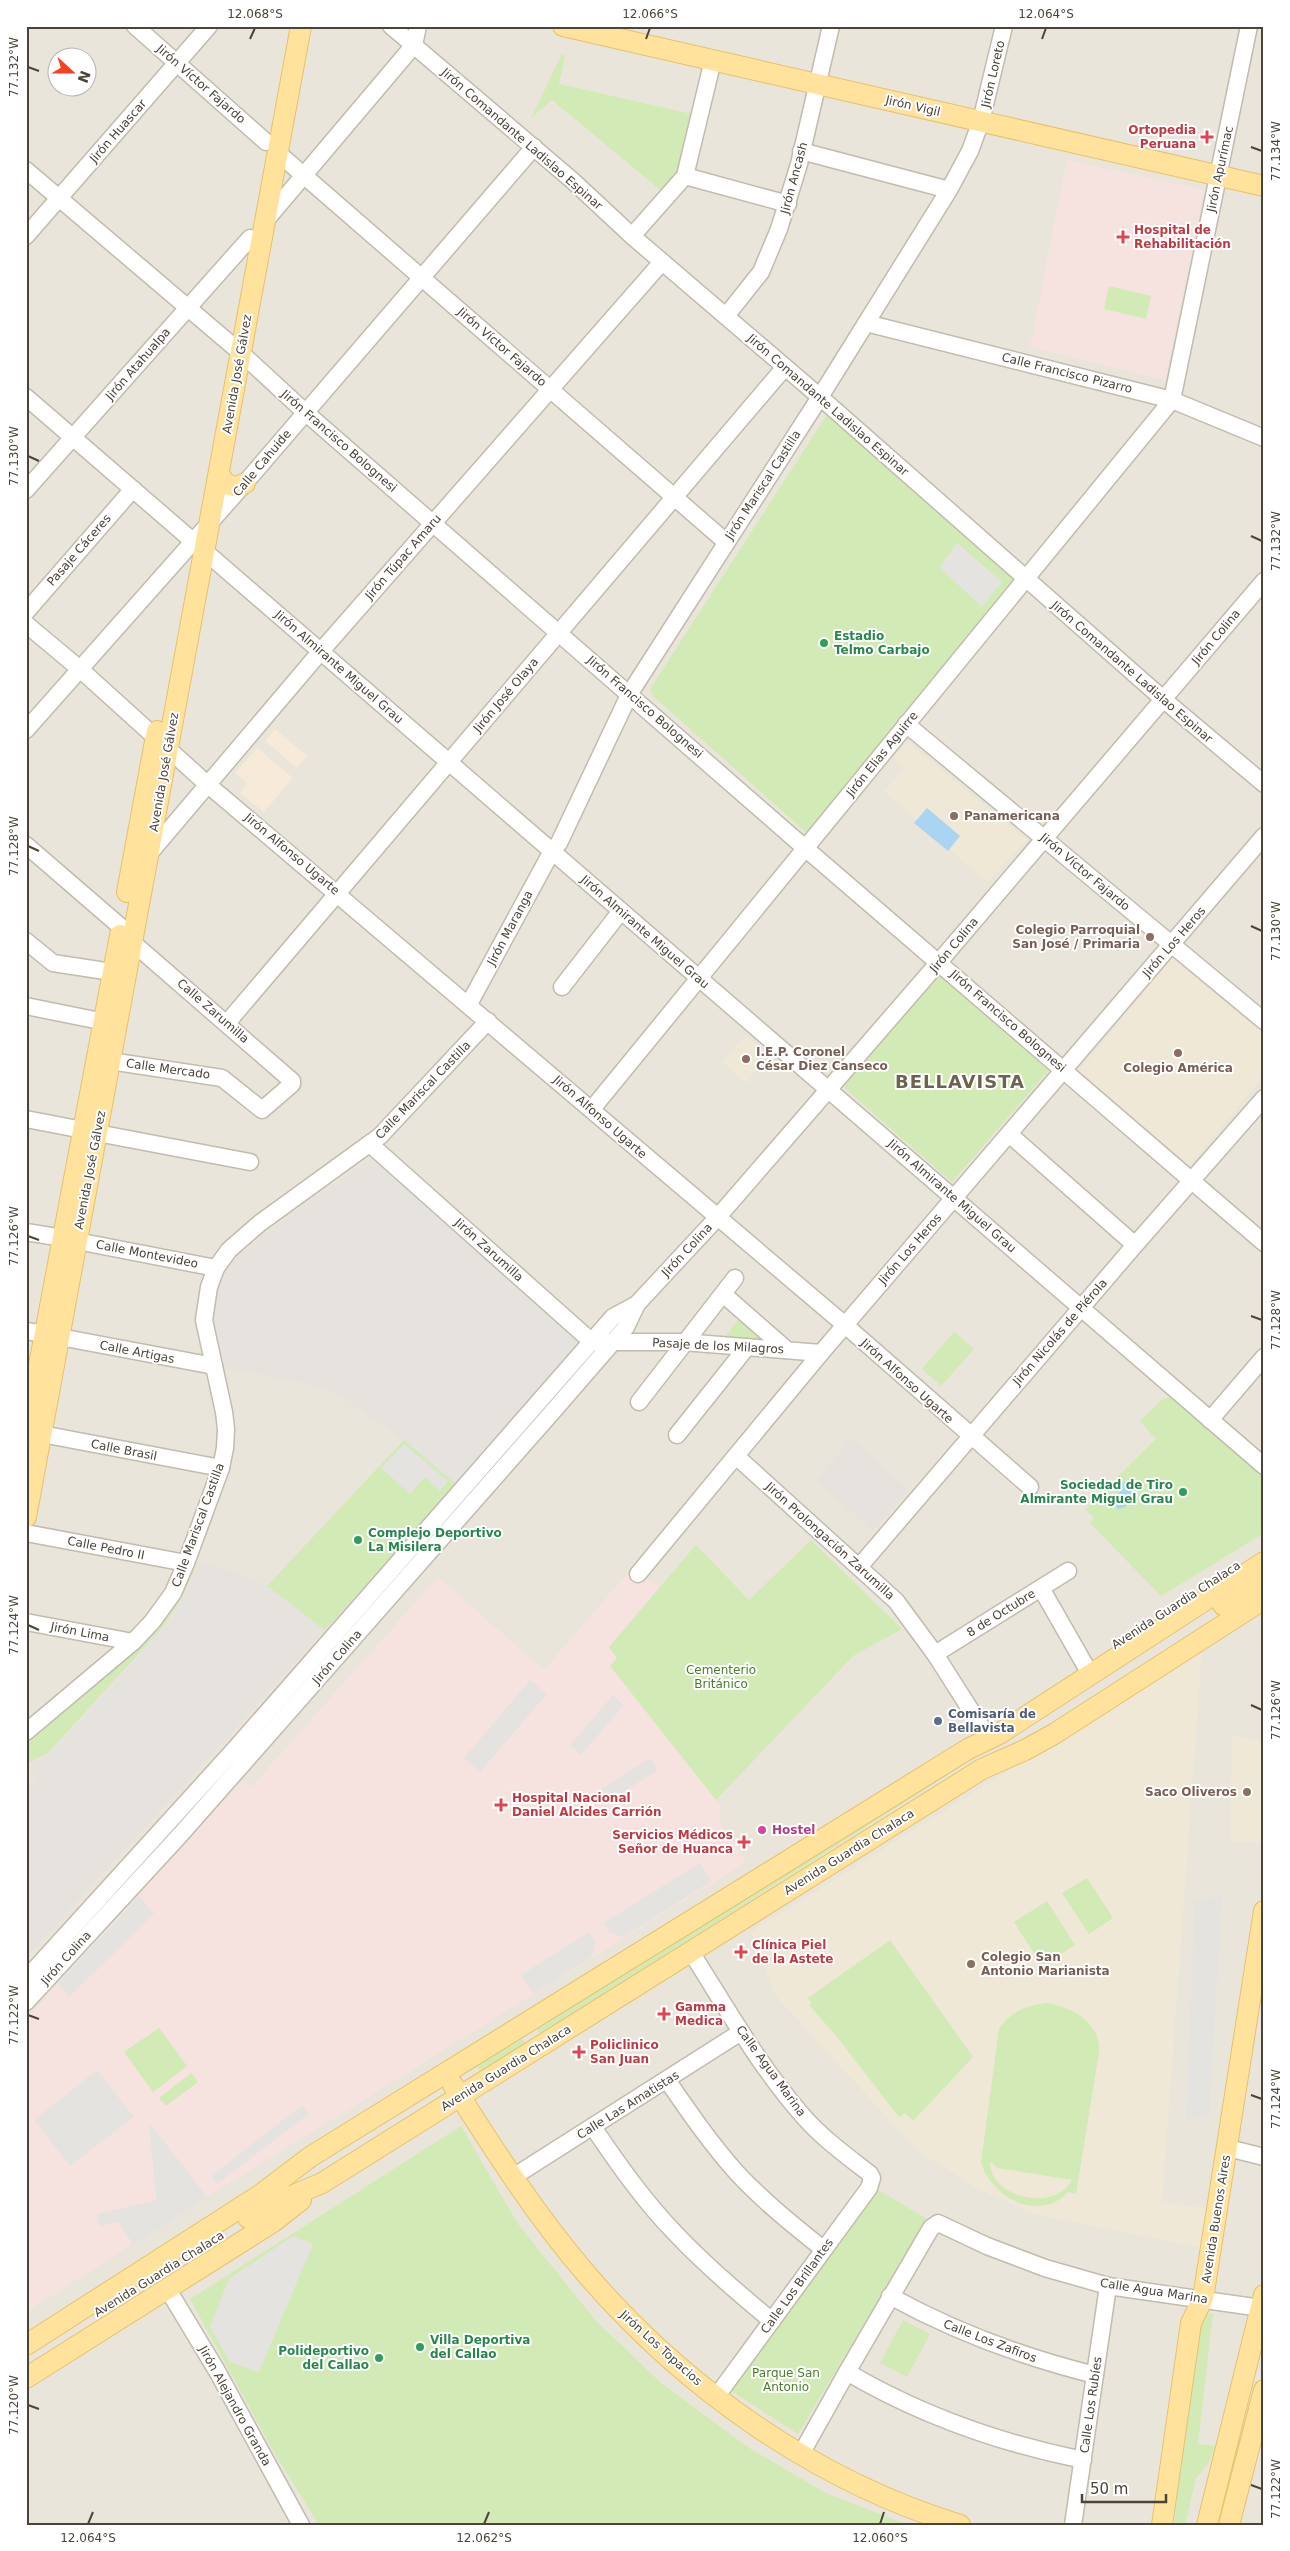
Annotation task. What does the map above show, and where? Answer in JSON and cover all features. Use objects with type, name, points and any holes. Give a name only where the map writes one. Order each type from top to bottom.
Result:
[{"type":"main road","name":"Avenida José Gálvez","points":[[26,1517],[30,1432],[44,1334],[70,1239],[235,348],[266,220],[272,147],[288,26]]},
{"type":"main road","name":"Avenida José Gálvez","points":[[199,546],[210,524],[219,473],[250,238],[301,26]]},
{"type":"main road","name":"Jirón Vigil","points":[[563,26],[625,33],[713,60],[1264,186]]},
{"type":"main road","points":[[219,473],[221,479],[228,485],[237,487],[245,484]]},
{"type":"main road","name":"Avenida José Gálvez","points":[[90,1132],[110,1061],[112,972],[127,934],[148,855],[162,743]]},
{"type":"main road","name":"Avenida Guardia Chalaca","points":[[982,1769],[996,1737],[1085,1665],[1264,1548]]},
{"type":"main road","name":"Avenida Guardia Chalaca","points":[[996,1737],[1264,1562]]},
{"type":"main road","name":"Avenida Guardia Chalaca","points":[[26,2358],[261,2202],[310,2157],[968,1749],[996,1737],[1264,1579]]},
{"type":"main road","name":"Avenida Guardia Chalaca","points":[[26,2345],[261,2202],[322,2183],[982,1769],[1025,1750],[1054,1734],[1264,1599]]},
{"type":"main road","name":"Avenida Buenos Aires","points":[[1162,2525],[1190,2323],[1203,2298],[1260,1956],[1264,1911]]},
{"type":"main road","name":"Jirón Los Topacios","points":[[445,2073],[550,2230],[588,2276],[660,2350],[716,2397],[801,2454],[886,2498],[960,2525]]},
{"type":"main road","points":[[26,2328],[221,2205],[258,2183],[310,2157]]},
{"type":"main road","points":[[26,2378],[273,2222],[322,2183]]},
{"type":"main road","points":[[1207,2525],[1262,2302]]},
{"type":"main road","points":[[1229,2525],[1264,2390]]},
{"type":"street","name":"Jirón Víctor Fajardo","points":[[135,26],[726,542]]},
{"type":"street","name":"Jirón Huascar","points":[[26,236],[209,26]]},
{"type":"street","name":"Jirón Comandante Ladislao Espinar","points":[[392,26],[534,147],[632,236],[820,397],[1163,699],[1264,784]]},
{"type":"street","points":[[266,220],[414,46],[418,26]]},
{"type":"street","name":"Jirón Ancash","points":[[726,316],[761,272],[788,204],[831,26]]},
{"type":"street","name":"Jirón Loreto","points":[[981,122],[1004,26]]},
{"type":"street","name":"Jirón Apurímac","points":[[1172,400],[1249,26]]},
{"type":"street","points":[[632,236],[685,176],[713,60]]},
{"type":"street","name":"Jirón Mariscal Castilla","points":[[552,851],[559,842],[578,804],[630,693],[950,190],[970,151],[981,122]]},
{"type":"street","name":"Calle Cahuide","points":[[210,524],[534,147]]},
{"type":"street","points":[[801,151],[950,190]]},
{"type":"street","name":"Jirón Francisco Bolognesi","points":[[26,170],[235,348],[305,412],[630,693],[805,848],[1264,1243]]},
{"type":"street","points":[[685,176],[788,204]]},
{"type":"street","name":"Jirón Atahualpa","points":[[26,490],[250,238]]},
{"type":"street","name":"Jirón Túpac Amaru","points":[[148,855],[321,651],[662,262]]},
{"type":"street","name":"Calle Francisco Pizarro","points":[[866,323],[1172,400],[1264,438]]},
{"type":"street","name":"Jirón José Olaya","points":[[227,1023],[785,368]]},
{"type":"street","name":"Jirón Almirante Miguel Grau","points":[[26,397],[1264,1466]]},
{"type":"street","name":"Jirón Elias Aguirre","points":[[592,1109],[1172,400]]},
{"type":"street","name":"Pasaje Cáceres","points":[[26,612],[133,489]]},
{"type":"street","points":[[26,730],[199,546]]},
{"type":"street","name":"Jirón Colina","points":[[26,1979],[170,1822],[284,1704],[549,1404],[614,1341],[626,1327],[637,1304],[717,1218],[829,1089],[1264,581]]},
{"type":"street","name":"Jirón Alfonso Ugarte","points":[[26,624],[81,670],[207,784],[488,1020],[717,1218],[845,1325],[970,1437],[1030,1487]]},
{"type":"street","name":"Jirón Víctor Fajardo","points":[[906,724],[1264,1021]]},
{"type":"street","name":"Jirón Los Heros","points":[[638,1574],[821,1353],[1264,836]]},
{"type":"street","name":"Calle Zarumilla","points":[[26,845],[292,1081]]},
{"type":"street","name":"Jirón Maranga","points":[[469,1004],[552,851]]},
{"type":"street","points":[[562,987],[621,912]]},
{"type":"street","points":[[26,941],[53,962],[112,972]]},
{"type":"street","points":[[26,1006],[110,1022]]},
{"type":"street","name":"Calle Mariscal Castilla","points":[[26,1732],[133,1642],[152,1622],[173,1593],[186,1563],[221,1468],[226,1429],[204,1320],[209,1287],[216,1268],[229,1250],[260,1223],[370,1144],[408,1107],[488,1020]]},
{"type":"street","name":"Calle Mercado","points":[[110,1061],[222,1078],[262,1110],[292,1084],[292,1081]]},
{"type":"street","name":"Jirón Nicolás de Piérola","points":[[859,1567],[1135,1245],[1264,1098]]},
{"type":"street","points":[[26,1119],[250,1162]]},
{"type":"street","points":[[1009,1134],[1135,1245]]},
{"type":"street","name":"Jirón Zarumilla","points":[[370,1144],[592,1342]]},
{"type":"street","name":"Calle Montevideo","points":[[26,1232],[216,1268]]},
{"type":"street","points":[[639,1402],[677,1354],[683,1342],[735,1278]]},
{"type":"street","points":[[722,1294],[787,1350]]},
{"type":"street","name":"Jirón Colina","points":[[549,1404],[592,1342],[613,1317],[637,1304]]},
{"type":"street","name":"Calle Artigas","points":[[44,1334],[214,1366]]},
{"type":"street","points":[[592,1342],[614,1341]]},
{"type":"street","name":"Pasaje de los Milagros","points":[[614,1341],[683,1342],[821,1353]]},
{"type":"street","points":[[677,1435],[747,1347]]},
{"type":"street","points":[[1210,1420],[1264,1358]]},
{"type":"street","name":"Calle Brasil","points":[[30,1432],[221,1468]]},
{"type":"street","name":"Jirón Prolongación Zarumilla","points":[[736,1456],[896,1601],[996,1737]]},
{"type":"street","name":"Calle Pedro II","points":[[26,1533],[186,1563]]},
{"type":"street","name":"8 de Octubre","points":[[935,1654],[1068,1572]]},
{"type":"street","points":[[1041,1588],[1085,1665]]},
{"type":"street","name":"Jirón Lima","points":[[26,1622],[133,1642]]},
{"type":"street","name":"Jirón Colina","points":[[26,2002],[181,1834],[284,1704]]},
{"type":"street","name":"Calle Agua Marina","points":[[691,1952],[741,2032],[803,2117],[838,2150],[870,2174]]},
{"type":"street","name":"Calle Las Amatistas","points":[[514,2177],[741,2032]]},
{"type":"street","points":[[668,2080],[700,2128],[737,2173],[778,2213],[824,2249]]},
{"type":"street","points":[[593,2127],[631,2182],[674,2232],[721,2279],[772,2321]]},
{"type":"street","points":[[1228,2148],[1264,2157]]},
{"type":"street","name":"Calle Los Brillantes","points":[[716,2397],[868,2188],[871,2183],[870,2174]]},
{"type":"street","name":"Calle Agua Marina","points":[[890,2296],[931,2228],[938,2223],[988,2246],[1046,2268],[1108,2286],[1203,2298],[1262,2302]]},
{"type":"street","name":"Calle Los Rubíes","points":[[1073,2525],[1108,2286]]},
{"type":"street","name":"Jirón Alejandro Granda","points":[[167,2288],[216,2371],[301,2525]]},
{"type":"street","points":[[801,2454],[890,2296]]},
{"type":"street","name":"Calle Los Zafiros","points":[[890,2296],[942,2323],[992,2344],[1043,2361],[1095,2375]]},
{"type":"street","points":[[847,2372],[904,2403],[962,2427],[1022,2446],[1083,2460]]},
{"type":"shaded area","points":[[26,26],[1264,26],[1264,2525],[26,2525]]},
{"type":"shaded area","name":"Hospital de Rehabilitación","points":[[1067,160],[1204,190],[1165,380],[1030,347]]},
{"type":"shaded area","points":[[957,543],[1002,582],[982,607],[939,567]]},
{"type":"shaded area","points":[[275,729],[307,756],[297,768],[265,741]]},
{"type":"shaded area","name":"Panamericana","points":[[907,742],[1027,840],[987,882],[884,791],[904,768],[893,758]]},
{"type":"shaded area","points":[[257,748],[293,778],[264,812],[240,793],[247,783],[235,773]]},
{"type":"shaded area","name":"Colegio América","points":[[1172,958],[1264,1034],[1264,1075],[1189,1166],[1077,1073]]},
{"type":"shaded area","name":"I.E.P. Coronel César Diez Canseco","points":[[746,1035],[769,1056],[746,1083],[722,1062]]},
{"type":"shaded area","points":[[374,1156],[582,1338],[456,1484],[404,1440],[338,1394],[307,1383],[226,1368],[217,1335],[214,1319],[215,1296],[231,1262],[276,1225]]},
{"type":"shaded area","points":[[852,1439],[909,1490],[873,1531],[816,1479]]},
{"type":"shaded area","points":[[404,1444],[448,1481],[440,1491],[425,1477],[410,1494],[381,1468]]},
{"type":"shaded area","points":[[199,1563],[235,1571],[267,1586],[325,1630],[26,1957],[26,1786],[37,1781],[30,1765],[50,1754],[164,1628],[179,1606]]},
{"type":"shaded area","points":[[632,1568],[660,1587],[609,1646],[617,1658],[610,1666],[716,1800],[721,1809],[718,1818],[746,1862],[26,2312],[26,2019],[243,1780],[248,1786],[252,1786],[438,1577],[544,1670]]},
{"type":"shaded area","name":"Colegio San Antonio Marianista","points":[[1202,1650],[1162,2202],[1208,2209],[1202,2248],[1037,2215],[976,2188],[918,2151],[776,1996],[751,1932]]},
{"type":"shaded area","points":[[530,1680],[547,1694],[480,1772],[464,1758]]},
{"type":"shaded area","points":[[613,1695],[624,1705],[581,1755],[570,1745]]},
{"type":"shaded area","name":"Saco Oliveros","points":[[1232,1736],[1264,1742],[1264,1842],[1230,1842]]},
{"type":"shaded area","points":[[650,1758],[658,1770],[608,1802],[600,1790]]},
{"type":"shaded area","points":[[700,1863],[712,1881],[623,1937],[610,1933],[603,1923]]},
{"type":"shaded area","points":[[139,1896],[154,1914],[69,1997],[58,1984]]},
{"type":"shaded area","points":[[1222,1896],[1209,2117],[1186,2120],[1195,1902]]},
{"type":"shaded area","points":[[589,1932],[596,1942],[592,1957],[533,1994],[521,1975]]},
{"type":"shaded area","points":[[97,2070],[134,2117],[70,2166],[34,2120]]},
{"type":"shaded area","points":[[302,2105],[309,2114],[217,2184],[211,2176]]},
{"type":"shaded area","points":[[149,2122],[207,2197],[133,2245],[119,2222],[100,2226],[97,2214],[156,2200]]},
{"type":"shaded area","points":[[293,2236],[313,2244],[259,2372],[230,2362],[210,2327],[229,2279]]},
{"type":"green space","points":[[562,54],[565,56],[559,84],[696,115],[682,174],[664,193],[552,100],[531,118]]},
{"type":"green space","points":[[1109,286],[1151,296],[1146,319],[1104,309]]},
{"type":"green space","name":"Estadio Telmo Carbajo","points":[[832,415],[1018,582],[808,834],[653,696],[650,689],[826,416]]},
{"type":"green space","points":[[938,973],[1049,1070],[952,1182],[841,1085]]},
{"type":"green space","points":[[741,1316],[763,1340],[725,1337]]},
{"type":"green space","points":[[954,1332],[974,1349],[941,1386],[922,1369]]},
{"type":"green space","name":"Sociedad de Tiro Almirante Miguel Grau","points":[[1171,1397],[1264,1474],[1264,1533],[1161,1596],[1090,1523],[1094,1518],[1085,1509],[1156,1439],[1140,1421],[1163,1399]]},
{"type":"green space","name":"Complejo Deportivo La Misilera","points":[[404,1440],[456,1484],[325,1630],[267,1586]]},
{"type":"green space","name":"Cementerio Británico","points":[[811,1540],[902,1629],[853,1656],[716,1800],[610,1666],[617,1658],[609,1647],[696,1545],[749,1600]]},
{"type":"green space","points":[[197,1565],[178,1605],[163,1627],[48,1753],[26,1764],[26,1745],[135,1651],[160,1625]]},
{"type":"green space","points":[[1017,1731],[540,2034],[536,2029],[882,1808]]},
{"type":"green space","points":[[1087,1878],[1113,1918],[1089,1934],[1062,1893]]},
{"type":"green space","points":[[1047,1901],[1075,1945],[1042,1966],[1014,1922]]},
{"type":"green space","points":[[890,1940],[973,2057],[913,2121],[905,2113],[899,2117],[837,2037],[809,2005],[812,2003],[808,1998]]},
{"type":"green space","points":[[1039,2004],[1056,2005],[1074,2012],[1083,2018],[1095,2032],[1099,2052],[1076,2194],[1068,2192],[1056,2201],[1043,2206],[1030,2206],[1005,2196],[987,2175],[981,2163],[999,2029],[1008,2018],[1020,2010]],"holes":[[[990,2161],[997,2168],[1072,2180],[1064,2190],[1052,2196],[1024,2197],[1011,2192],[1000,2184],[993,2174]]]},
{"type":"green space","points":[[159,2028],[187,2066],[153,2092],[124,2052]]},
{"type":"green space","points":[[523,2039],[526,2044],[482,2073],[476,2065]]},
{"type":"green space","points":[[191,2073],[198,2082],[166,2106],[159,2098]]},
{"type":"green space","name":"Villa Deportiva del Callao","points":[[461,2126],[518,2224],[596,2321],[661,2383],[749,2448],[826,2493],[908,2525],[319,2525],[275,2454],[190,2299]]},
{"type":"green space","name":"Parque San Antonio","points":[[878,2190],[927,2219],[798,2434],[731,2391]]},
{"type":"green space","points":[[1206,2313],[1213,2314],[1198,2444],[1216,2446],[1208,2464],[1196,2478],[1185,2525],[1174,2525],[1195,2334]]},
{"type":"green space","points":[[903,2320],[930,2334],[907,2377],[880,2363]]},
{"type":"water","points":[[927,808],[960,836],[948,851],[914,823]]},
{"type":"water","points":[[1127,1481],[1135,1485],[1135,1493],[1128,1498],[1126,1507],[1118,1509],[1113,1503],[1113,1497],[1120,1492],[1122,1483]]},
{"type":"place","name":"Ortopedia Peruana","points":[[1207,137]]},
{"type":"place","name":"Hospital de Rehabilitación","points":[[1123,237]]},
{"type":"place","name":"Estadio Telmo Carbajo","points":[[824,643]]},
{"type":"place","name":"Panamericana","points":[[954,816]]},
{"type":"place","name":"Colegio Parroquial San José / Primaria","points":[[1150,937]]},
{"type":"place","name":"Colegio América","points":[[1178,1053]]},
{"type":"place","name":"I.E.P. Coronel César Diez Canseco","points":[[746,1059]]},
{"type":"place","name":"Sociedad de Tiro Almirante Miguel Grau","points":[[1183,1492]]},
{"type":"place","name":"Complejo Deportivo La Misilera","points":[[358,1540]]},
{"type":"place","name":"Comisaría de Bellavista","points":[[938,1721]]},
{"type":"place","name":"Saco Oliveros","points":[[1247,1792]]},
{"type":"place","name":"Hospital Nacional Daniel Alcides Carrión","points":[[501,1805]]},
{"type":"place","name":"Hostel","points":[[762,1830]]},
{"type":"place","name":"Servicios Médicos Señor de Huanca","points":[[744,1842]]},
{"type":"place","name":"Clínica Piel de la Astete","points":[[741,1952]]},
{"type":"place","name":"Colegio San Antonio Marianista","points":[[971,1964]]},
{"type":"place","name":"Gamma Medica","points":[[664,2014]]},
{"type":"place","name":"Policlinico San Juan","points":[[579,2052]]},
{"type":"place","name":"Villa Deportiva del Callao","points":[[420,2347]]},
{"type":"place","name":"Polideportivo del Callao","points":[[379,2358]]},
{"type":"district","name":"BELLAVISTA","points":[[960,1082]]}]
